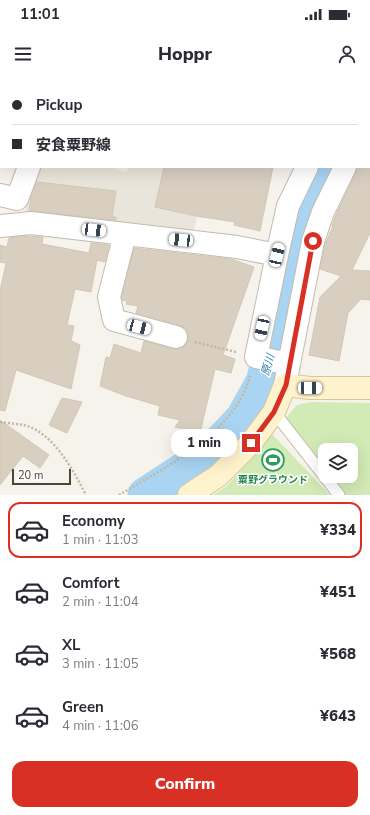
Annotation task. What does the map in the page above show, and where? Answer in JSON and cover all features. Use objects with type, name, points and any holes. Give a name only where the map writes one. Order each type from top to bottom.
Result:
[{"type":"main road","points":[[189,495],[218,476],[251,443],[274,412],[286,385],[310,388],[370,388]]},
{"type":"street","points":[[0,195],[17,199],[29,168]]},
{"type":"street","points":[[286,363],[258,358],[277,255],[288,206],[307,168]]},
{"type":"street","points":[[286,385],[286,363],[313,241],[323,212],[345,168]]},
{"type":"street","points":[[0,226],[31,223],[237,247],[277,255]]},
{"type":"street","points":[[125,234],[109,297],[114,320],[176,337]]},
{"type":"lane","points":[[274,412],[339,495]]},
{"type":"path","points":[[120,495],[175,462],[209,436],[235,408],[248,383],[258,358],[176,337]]},
{"type":"path","points":[[0,422],[25,426],[38,431],[54,444],[75,475],[86,495]]},
{"type":"shaded area","points":[[39,168],[113,168],[126,172],[128,168],[208,168],[193,235],[25,211]]},
{"type":"green space","points":[[310,402],[370,403],[370,495],[344,495],[335,483],[358,483],[358,443],[318,443],[318,461],[285,419],[297,405]]},
{"type":"green space","name":"粟野グラウンド","points":[[272,434],[330,495],[213,495],[227,486]]},
{"type":"building","points":[[164,168],[273,168],[260,231],[234,225],[235,222],[196,216],[155,207]]},
{"type":"building","points":[[357,168],[370,168],[370,233],[352,270],[370,271],[370,300],[361,299],[348,313],[339,361],[309,355],[320,297],[341,276],[320,269],[325,245],[335,217]]},
{"type":"building","points":[[37,182],[116,191],[112,217],[116,217],[116,220],[29,211],[31,197]]},
{"type":"building","points":[[24,236],[43,237],[42,244],[89,253],[91,243],[109,245],[105,262],[97,260],[91,292],[75,289],[67,325],[74,326],[71,341],[80,345],[71,389],[16,370],[5,411],[0,410],[0,291],[6,263],[0,262],[0,245],[7,247],[9,238]]},
{"type":"building","points":[[134,248],[231,259],[254,267],[223,355],[235,359],[231,373],[215,369],[200,433],[175,427],[180,420],[158,415],[160,406],[126,396],[100,386],[106,357],[110,358],[114,344],[141,353],[144,341],[173,349],[179,349],[184,346],[188,340],[188,333],[185,328],[136,313],[138,306],[126,304],[127,301],[122,300]]},
{"type":"building","points":[[62,398],[82,402],[67,433],[49,425]]},
{"type":"building","points":[[0,420],[49,455],[40,468],[23,456],[0,485]]},
{"type":"waterway","name":"原川","points":[[145,495],[211,452],[243,418],[263,382],[277,330],[298,231],[326,168]]},
{"type":"place","name":"粟野グラウンド","points":[[273,460]]},
{"type":"route","points":[[251,443],[274,412],[286,385],[313,241]]}]
